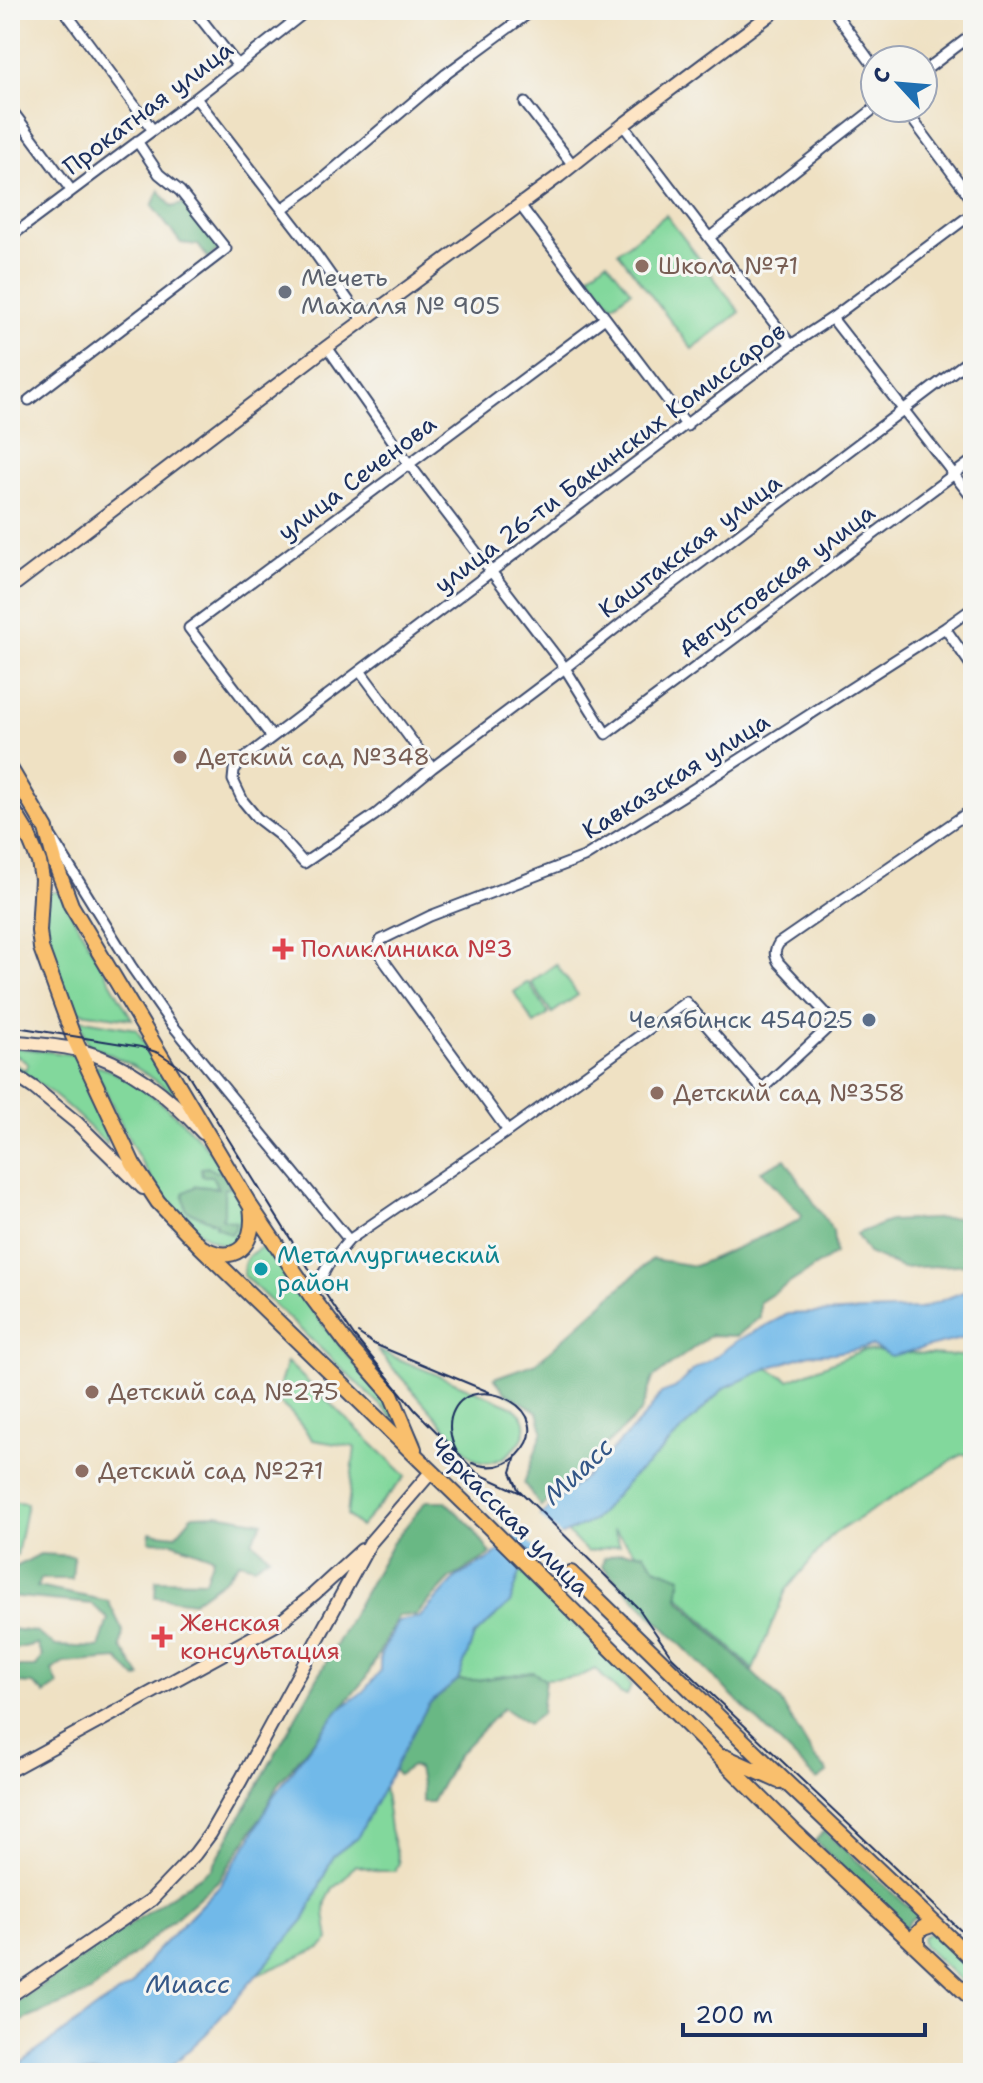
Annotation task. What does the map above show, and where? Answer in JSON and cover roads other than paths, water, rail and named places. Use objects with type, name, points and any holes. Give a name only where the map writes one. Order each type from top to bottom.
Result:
[{"type":"main road","points":[[10,588],[775,10]]},
{"type":"main road","points":[[10,768],[46,829],[71,905],[251,1207],[311,1296],[347,1344],[391,1394],[417,1457]]},
{"type":"main road","points":[[10,805],[27,833],[39,862],[42,879],[41,948],[79,1050],[133,1164],[158,1202]]},
{"type":"main road","points":[[10,1041],[79,1050],[116,1064],[145,1081],[190,1119],[219,1151]]},
{"type":"main road","name":"Черкасская улица","points":[[10,1072],[77,1123],[795,1832],[973,2000]]},
{"type":"main road","points":[[200,1246],[220,1255],[238,1251],[250,1234],[253,1221],[251,1207]]},
{"type":"main road","points":[[10,1770],[279,1623],[370,1543],[432,1471]]},
{"type":"main road","points":[[10,1996],[151,1900],[195,1854],[241,1780],[370,1543]]},
{"type":"main road","name":"Черкасская улица","points":[[571,1573],[973,1960]]},
{"type":"main road","points":[[715,1752],[791,1786]]},
{"type":"main road","points":[[795,1832],[816,1811]]},
{"type":"main road","points":[[917,1946],[917,1934],[935,1924]]},
{"type":"street","points":[[64,10],[152,129]]},
{"type":"street","points":[[194,10],[238,66]]},
{"type":"street","name":"Прокатная улица","points":[[10,237],[308,10]]},
{"type":"street","points":[[282,209],[314,186],[446,74],[533,10]]},
{"type":"street","points":[[833,10],[859,46]]},
{"type":"street","points":[[939,60],[973,34]]},
{"type":"street","points":[[196,98],[363,321]]},
{"type":"street","points":[[525,103],[573,165]]},
{"type":"street","points":[[10,108],[71,190]]},
{"type":"street","points":[[710,237],[859,121]]},
{"type":"street","points":[[916,124],[973,201]]},
{"type":"street","points":[[623,125],[791,345]]},
{"type":"street","points":[[29,400],[226,249],[180,191],[159,174],[137,141]]},
{"type":"street","points":[[520,205],[687,426]]},
{"type":"street","name":"улица 26-ти Бакинских Комиссаров","points":[[304,863],[243,801],[233,780],[234,770],[242,760],[791,345],[973,213]]},
{"type":"street","name":"улица Сеченова","points":[[272,737],[189,628],[605,318]]},
{"type":"street","points":[[832,318],[973,499]]},
{"type":"street","points":[[327,347],[409,464],[565,668]]},
{"type":"street","name":"Каштакская улица","points":[[304,863],[375,815],[432,768],[973,357]]},
{"type":"street","name":"Августовская улица","points":[[565,668],[606,734],[973,460]]},
{"type":"street","name":"Кавказская улица","points":[[508,1131],[385,962],[379,951],[381,940],[430,916],[584,857],[973,608]]},
{"type":"street","points":[[945,628],[973,668]]},
{"type":"street","points":[[361,672],[432,768]]},
{"type":"street","points":[[311,1296],[328,1265],[349,1240],[508,1131],[686,1002],[762,1089],[834,1022],[774,956],[779,943],[973,809]]},
{"type":"street","points":[[46,829],[131,966],[170,1022],[349,1240]]},
{"type":"street","points":[[10,1080],[26,1082]]},
{"type":"water","name":"Миасс","points":[[973,1288],[973,1336],[891,1356],[872,1346],[810,1354],[768,1368],[724,1388],[634,1475],[593,1521],[557,1537],[521,1570],[510,1603],[474,1636],[458,1680],[428,1705],[357,1838],[333,1856],[304,1920],[207,2033],[164,2073],[10,2073],[100,2005],[132,1985],[152,1956],[219,1886],[251,1838],[272,1798],[308,1749],[340,1709],[364,1691],[380,1671],[380,1656],[398,1621],[420,1617],[458,1576],[491,1558],[594,1469],[647,1414],[661,1393],[675,1388],[693,1370],[738,1340],[788,1314],[920,1309]]},
{"type":"tram line","points":[[10,1026],[141,1047],[159,1053],[186,1071],[354,1336],[415,1410],[477,1473],[521,1493]]},
{"type":"tram line","points":[[358,1333],[374,1344],[489,1392]]},
{"type":"tram line","points":[[457,1452],[450,1426],[454,1410],[465,1398],[479,1394],[495,1395],[523,1411],[530,1424],[529,1439],[518,1455],[502,1465],[490,1467],[472,1463]]},
{"type":"tram line","points":[[516,1456],[511,1472],[518,1489],[639,1609],[672,1657],[973,1942]]},
{"type":"place","name":"Школа №71","points":[[642,266]]},
{"type":"place","name":"Мечеть Махалля № 905","points":[[285,292]]},
{"type":"place","name":"Детский сад №348","points":[[180,757]]},
{"type":"place","name":"Поликлиника №3","points":[[283,949]]},
{"type":"place","name":"Челябинск 454025","points":[[869,1020]]},
{"type":"place","name":"Детский сад №358","points":[[657,1093]]},
{"type":"place","name":"Металлургический район","points":[[261,1269]]},
{"type":"place","name":"Детский сад №275","points":[[92,1392]]},
{"type":"place","name":"Детский сад №271","points":[[82,1471]]},
{"type":"place","name":"Женская консультация","points":[[162,1637]]}]
